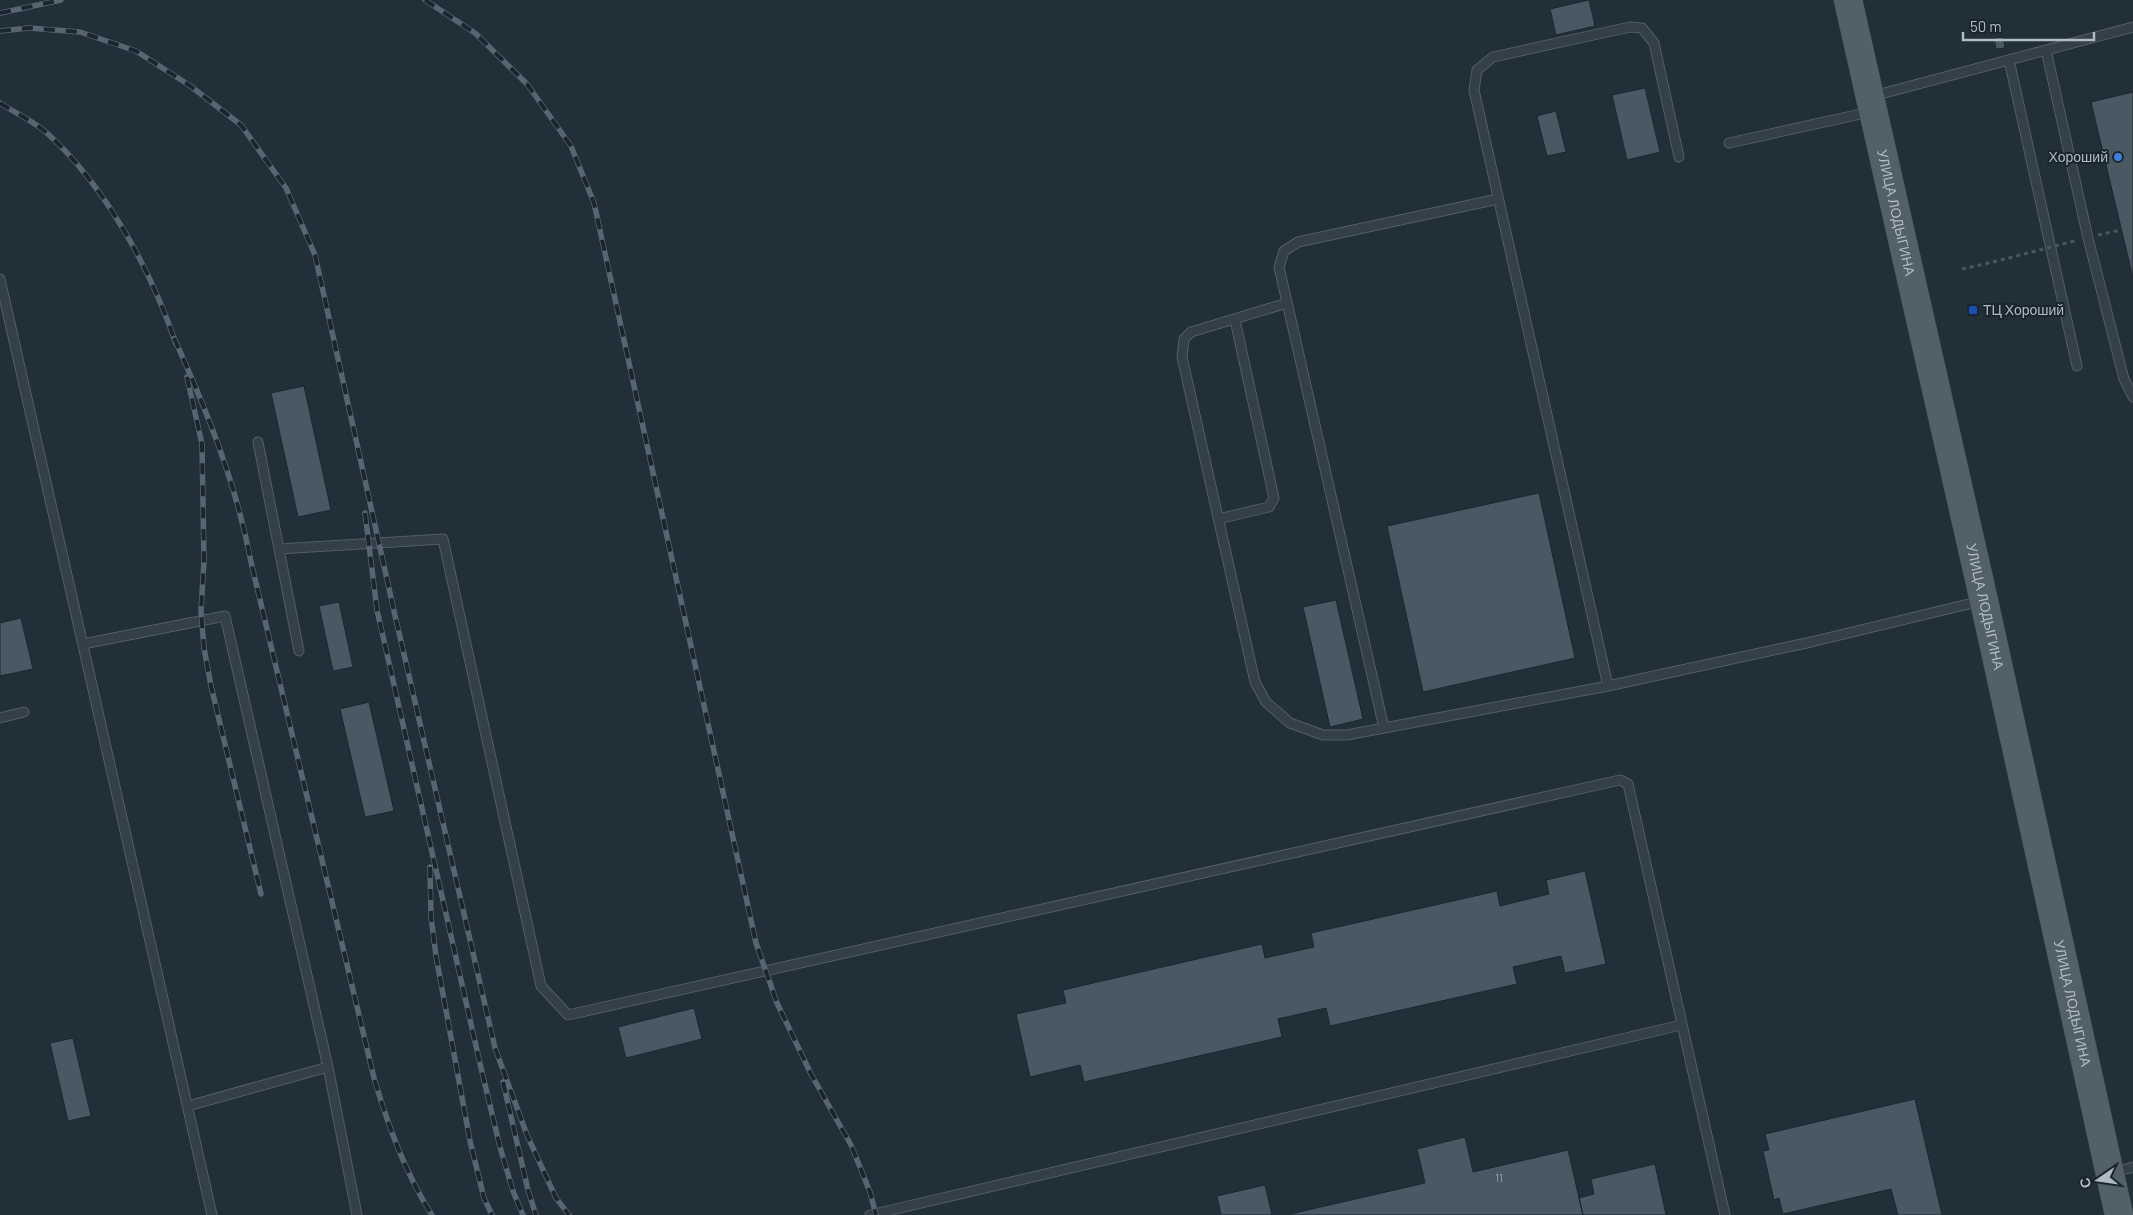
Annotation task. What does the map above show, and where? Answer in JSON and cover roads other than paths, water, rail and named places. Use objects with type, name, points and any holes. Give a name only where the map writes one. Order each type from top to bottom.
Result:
[{"type":"main road","name":"УЛИЦА ЛОДЫГИНА","points":[[1848,0],[1984,601],[2121,1170],[2119,1215]]},
{"type":"lane","points":[[1608,686],[1474,90],[1477,70],[1493,57],[1630,27],[1642,28],[1654,43],[1679,157]]},
{"type":"lane","points":[[1729,142],[1872,104],[1947,76],[2133,27]]},
{"type":"lane","points":[[2046,50],[2088,238],[2124,379],[2133,396]]},
{"type":"lane","points":[[2009,60],[2076,366]]},
{"type":"lane","points":[[1384,728],[1280,267],[1284,251],[1298,242],[1498,199]]},
{"type":"lane","points":[[0,279],[212,1215]]},
{"type":"lane","points":[[1287,303],[1191,332],[1184,339],[1182,357],[1256,682],[1266,702],[1290,723],[1323,735],[1347,735],[1608,686],[1820,640],[1984,601]]},
{"type":"lane","points":[[1218,519],[1269,507],[1274,498],[1235,320]]},
{"type":"lane","points":[[258,442],[299,651]]},
{"type":"lane","points":[[279,549],[443,539],[541,986],[568,1015],[1620,780],[1628,784],[1725,1215]]},
{"type":"lane","points":[[83,644],[225,616],[328,1068],[357,1215]]},
{"type":"lane","points":[[0,718],[24,712]]},
{"type":"lane","points":[[870,1215],[1681,1025]]},
{"type":"lane","points":[[188,1106],[328,1068]]},
{"type":"railway","points":[[0,13],[61,0]]},
{"type":"railway","points":[[425,0],[475,33],[527,84],[571,146],[594,203],[756,943],[777,1003],[811,1074],[851,1145],[870,1192],[876,1215]]},
{"type":"railway","points":[[0,31],[29,28],[80,32],[136,51],[189,85],[241,125],[286,188],[315,255],[394,611],[495,1048],[527,1135],[556,1198],[569,1215]]},
{"type":"railway","points":[[0,103],[48,134],[89,179],[107,204],[140,259],[154,287],[176,344]]},
{"type":"railway","points":[[174,338],[209,420],[229,476],[245,533],[374,1078],[405,1166],[432,1215]]},
{"type":"railway","points":[[187,377],[202,444],[204,561],[201,611],[204,648],[211,686],[261,894]]},
{"type":"railway","points":[[365,513],[377,610],[500,1147],[513,1191],[523,1215]]},
{"type":"railway","points":[[430,867],[431,917],[436,956],[470,1141],[484,1198],[492,1215]]},
{"type":"railway","points":[[503,1082],[528,1190],[536,1215]]},
{"type":"place","name":"Хороший","points":[[2118,157]]},
{"type":"place","name":"ТЦ Хороший","points":[[1973,310]]}]
